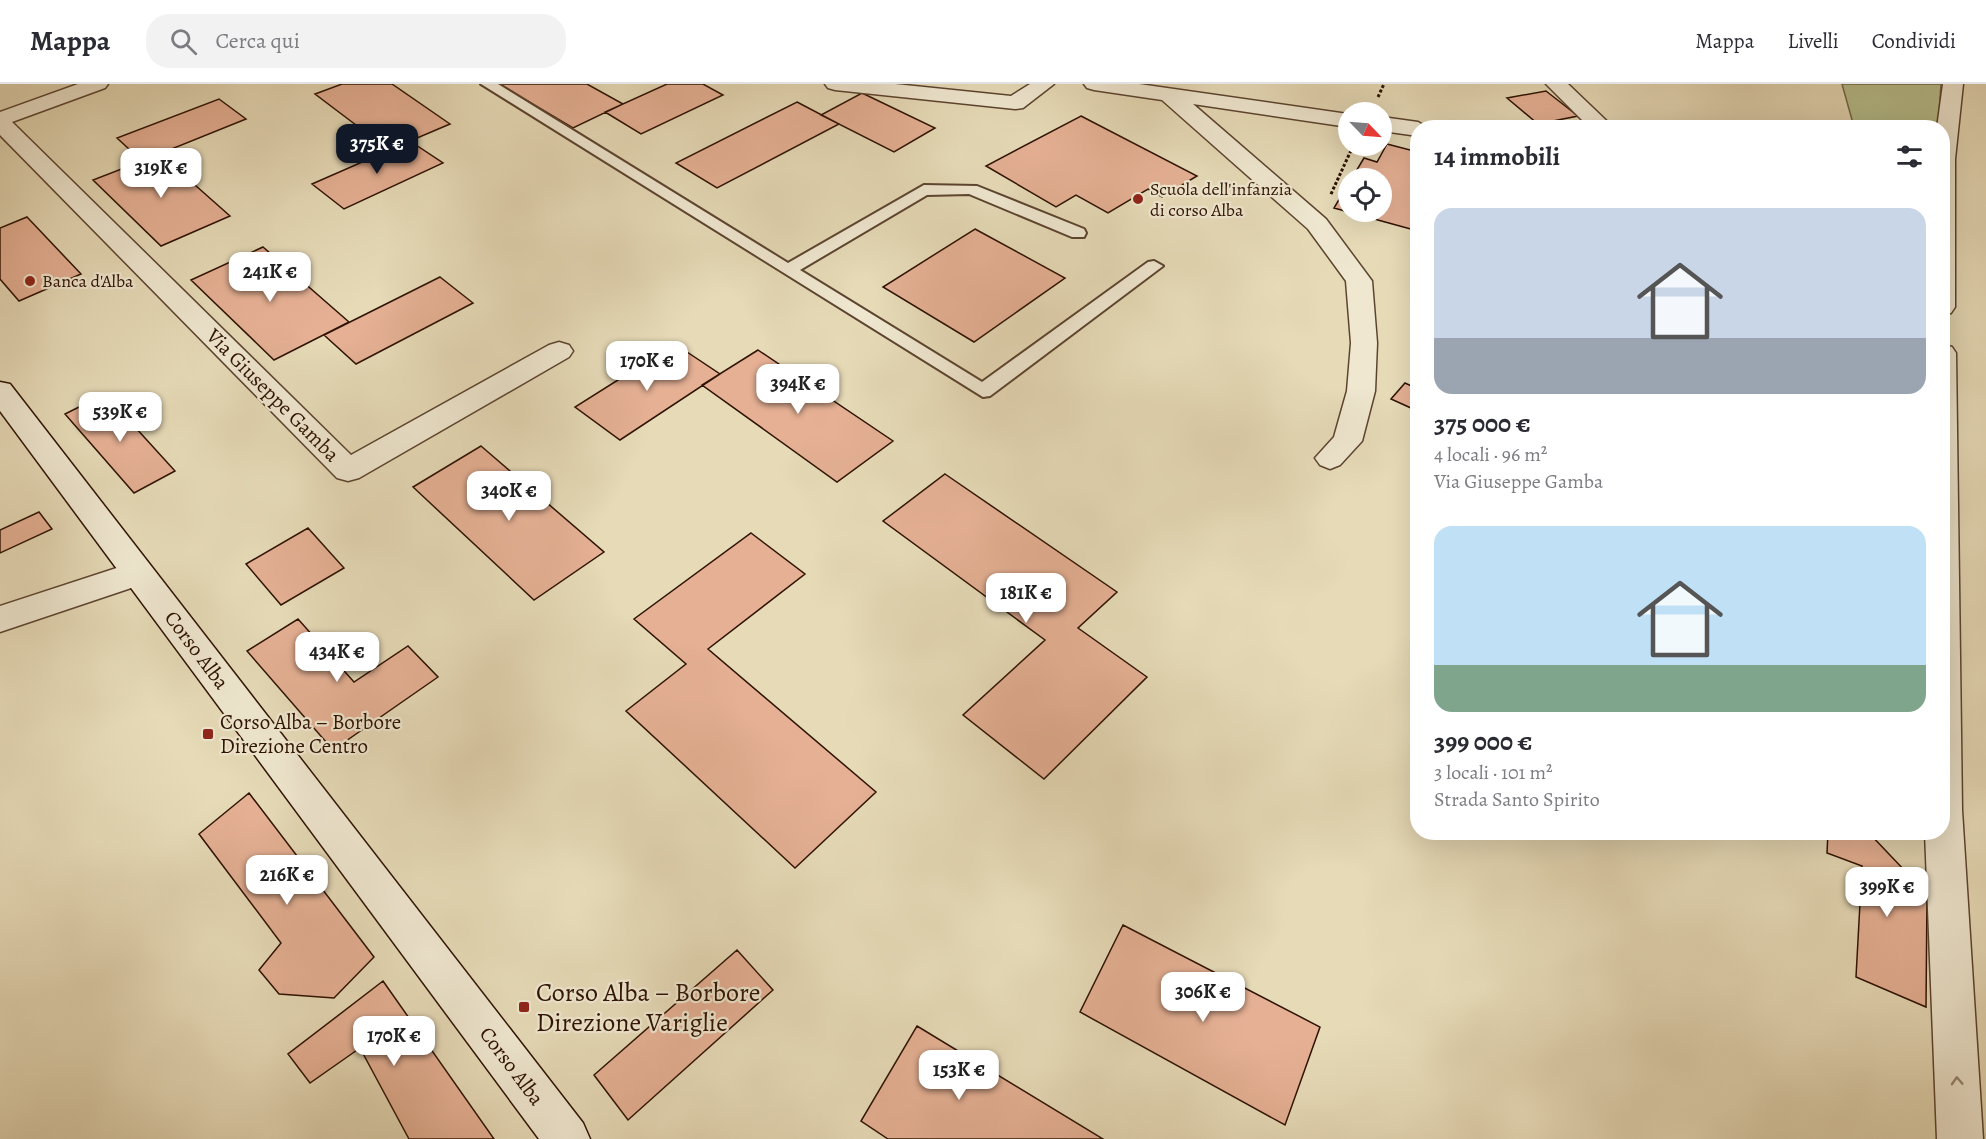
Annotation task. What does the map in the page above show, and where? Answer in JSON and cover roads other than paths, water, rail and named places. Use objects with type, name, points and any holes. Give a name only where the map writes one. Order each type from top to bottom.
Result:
[{"type":"street","points":[[0,121],[98,84]]},
{"type":"street","points":[[835,84],[1015,103],[1044,84]]},
{"type":"street","points":[[1094,84],[1338,119]]},
{"type":"street","points":[[1556,84],[1594,120]]},
{"type":"street","points":[[1949,120],[1953,84]]},
{"type":"street","points":[[1169,95],[1317,224],[1359,281],[1364,343],[1361,391],[1347,441],[1330,458]]},
{"type":"street","name":"Via Giuseppe Gamba","points":[[0,121],[348,470],[559,351]]},
{"type":"street","points":[[1392,125],[1410,128]]},
{"type":"street","name":"Corso Alba","points":[[1,394],[567,1139]]},
{"type":"street","points":[[0,619],[138,573]]},
{"type":"street","points":[[1945,840],[1960,1139]]},
{"type":"lane","points":[[488,84],[983,391],[1154,266]]},
{"type":"lane","points":[[788,270],[924,190],[971,189],[1078,233]]},
{"type":"place","name":"Scuola dell'infanzia di corso Alba","points":[[1138,199]]},
{"type":"place","name":"Banca d'Alba","points":[[30,281]]},
{"type":"place","name":"Corso Alba – Borbore Direzione Centro","points":[[208,734]]},
{"type":"place","name":"Corso Alba – Borbore Direzione Variglie","points":[[524,1007]]}]
